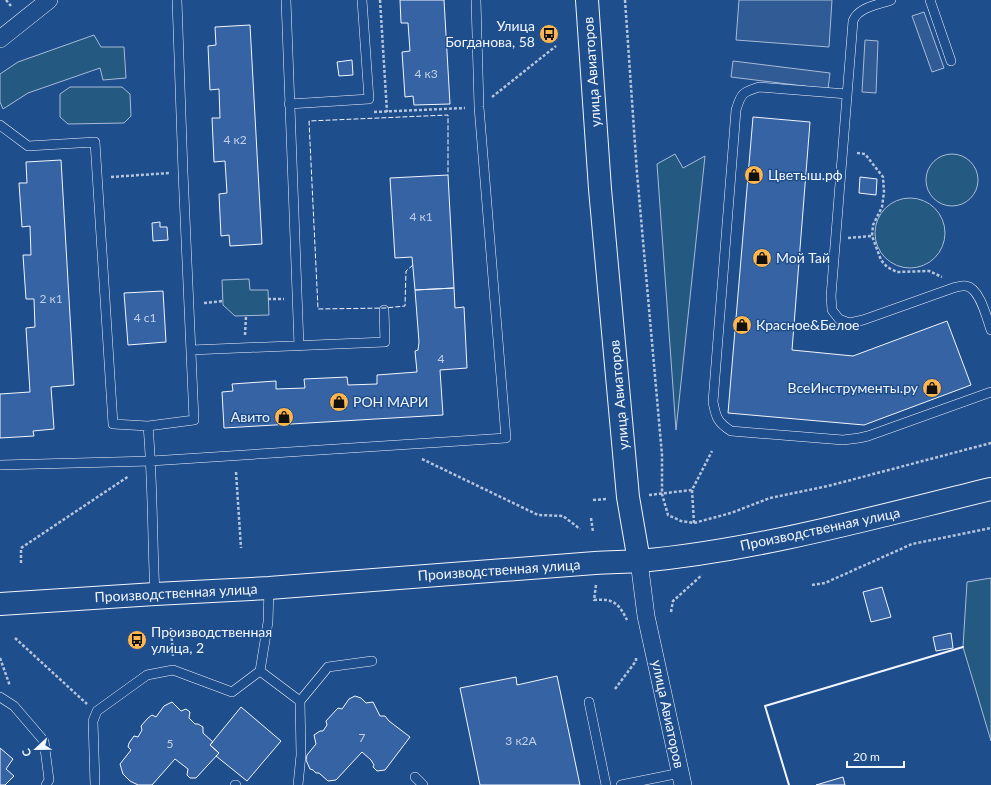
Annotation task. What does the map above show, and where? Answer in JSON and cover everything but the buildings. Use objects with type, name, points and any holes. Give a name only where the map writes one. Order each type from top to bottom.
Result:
[{"type":"main road","name":"улица Авиаторов","points":[[587,0],[600,189],[628,497],[639,561]]},
{"type":"main road","name":"Производственная улица","points":[[0,604],[269,588],[595,563],[639,561],[699,554],[754,545],[991,489]]},
{"type":"street","points":[[0,38],[49,0]]},
{"type":"street","name":"улица Авиаторов","points":[[639,561],[646,616],[682,779]]},
{"type":"lane","points":[[0,125],[28,146],[95,142],[112,424],[148,426],[194,420],[177,0]]},
{"type":"lane","points":[[286,0],[299,346]]},
{"type":"lane","points":[[289,104],[369,99],[362,0]]},
{"type":"lane","points":[[0,465],[151,461],[506,438],[480,107],[476,0]]},
{"type":"lane","points":[[891,0],[861,11],[853,21],[835,239],[831,296],[832,310],[839,318],[849,323],[862,320],[953,288],[966,286],[974,290],[980,299],[991,330]]},
{"type":"lane","points":[[930,0],[951,61]]},
{"type":"lane","points":[[847,94],[759,86],[746,91],[740,98],[736,110],[712,402],[716,418],[723,426],[731,431],[851,440],[868,436],[991,392]]},
{"type":"lane","points":[[191,350],[385,342],[384,310]]},
{"type":"lane","points":[[148,426],[151,461],[155,594]]},
{"type":"lane","points":[[95,785],[93,721],[96,711],[147,675],[173,670],[232,692],[260,671],[268,622],[269,588]]},
{"type":"lane","points":[[298,785],[301,755],[300,701],[328,667],[372,661]]},
{"type":"lane","points":[[260,671],[300,701]]},
{"type":"lane","points":[[0,697],[14,706],[44,741],[49,780],[46,785]]},
{"type":"lane","points":[[589,702],[606,785]]},
{"type":"lane","points":[[415,777],[423,785]]},
{"type":"lane","points":[[622,785],[682,779]]},
{"type":"path","points":[[6,0],[11,6]]},
{"type":"path","points":[[380,0],[387,112]]},
{"type":"path","points":[[625,0],[637,173],[662,456],[662,494],[668,515],[681,521],[694,523],[731,513],[770,498],[828,486],[991,443]]},
{"type":"path","points":[[372,112],[480,107],[556,46]]},
{"type":"path","points":[[842,151],[865,154],[883,177],[884,192],[882,207],[873,225],[872,236],[881,260],[887,267],[897,272],[929,271],[944,278],[953,288]]},
{"type":"path","points":[[98,178],[183,172]]},
{"type":"path","points":[[835,239],[872,236]]},
{"type":"path","points":[[268,299],[290,299]]},
{"type":"path","points":[[204,303],[223,301]]},
{"type":"path","points":[[245,340],[246,316]]},
{"type":"path","points":[[694,523],[692,490],[712,451]]},
{"type":"path","points":[[420,454],[422,458],[538,515],[563,516],[580,529]]},
{"type":"path","points":[[21,564],[21,548],[151,461]]},
{"type":"path","points":[[236,472],[241,548]]},
{"type":"path","points":[[650,495],[692,490]]},
{"type":"path","points":[[593,500],[607,499]]},
{"type":"path","points":[[591,518],[593,532]]},
{"type":"path","points":[[812,584],[825,583],[912,544],[991,528]]},
{"type":"path","points":[[671,612],[673,601],[702,575]]},
{"type":"path","points":[[596,585],[594,600],[606,599],[615,603],[623,612],[629,627]]},
{"type":"path","points":[[171,628],[173,670]]},
{"type":"path","points":[[15,638],[81,700],[96,711]]},
{"type":"path","points":[[615,689],[636,661],[635,654]]},
{"type":"path","points":[[0,658],[15,699],[14,706]]},
{"type":"shaded area","points":[[739,0],[832,0],[829,47],[736,40]]},
{"type":"shaded area","points":[[924,12],[944,68],[932,72],[912,16]]},
{"type":"shaded area","points":[[94,35],[101,47],[124,47],[126,78],[103,80],[100,68],[28,93],[3,109],[0,102],[0,74],[18,62]]},
{"type":"shaded area","points":[[865,40],[878,41],[876,93],[862,92]]},
{"type":"shaded area","points":[[733,61],[830,73],[828,89],[731,77]]},
{"type":"shaded area","points":[[70,87],[122,87],[130,94],[131,116],[124,123],[68,124],[60,117],[60,94]]},
{"type":"shaded area","points":[[675,154],[683,168],[705,156],[676,430],[657,164]]},
{"type":"shaded area","points":[[947,154],[957,154],[971,161],[978,175],[978,185],[971,199],[957,206],[947,206],[937,202],[930,195],[926,185],[926,175],[930,165],[937,158]]},
{"type":"shaded area","points":[[903,198],[917,198],[930,204],[939,213],[945,226],[943,246],[935,258],[917,268],[903,268],[890,262],[881,253],[875,240],[875,226],[881,213],[890,204]]},
{"type":"shaded area","points":[[249,279],[250,290],[268,290],[269,315],[235,316],[223,305],[222,280]]},
{"type":"shaded area","points":[[991,578],[991,741],[963,647],[967,582]]},
{"type":"fence","points":[[413,265],[406,271],[405,306],[385,308],[318,309],[309,121],[448,115],[448,175]]},
{"type":"wall","points":[[789,785],[765,706],[963,647]]},
{"type":"place","name":"Улица Богданова, 58","points":[[549,34]]},
{"type":"place","name":"Цветыш.рф","points":[[754,175]]},
{"type":"place","name":"Мой Тай","points":[[762,258]]},
{"type":"place","name":"Красное&Белое","points":[[742,325]]},
{"type":"place","name":"ВсеИнструменты.ру","points":[[932,388]]},
{"type":"place","name":"РОН МАРИ","points":[[339,402]]},
{"type":"place","name":"Авито","points":[[284,417]]},
{"type":"place","name":"Производственная улица, 2","points":[[137,640]]}]
